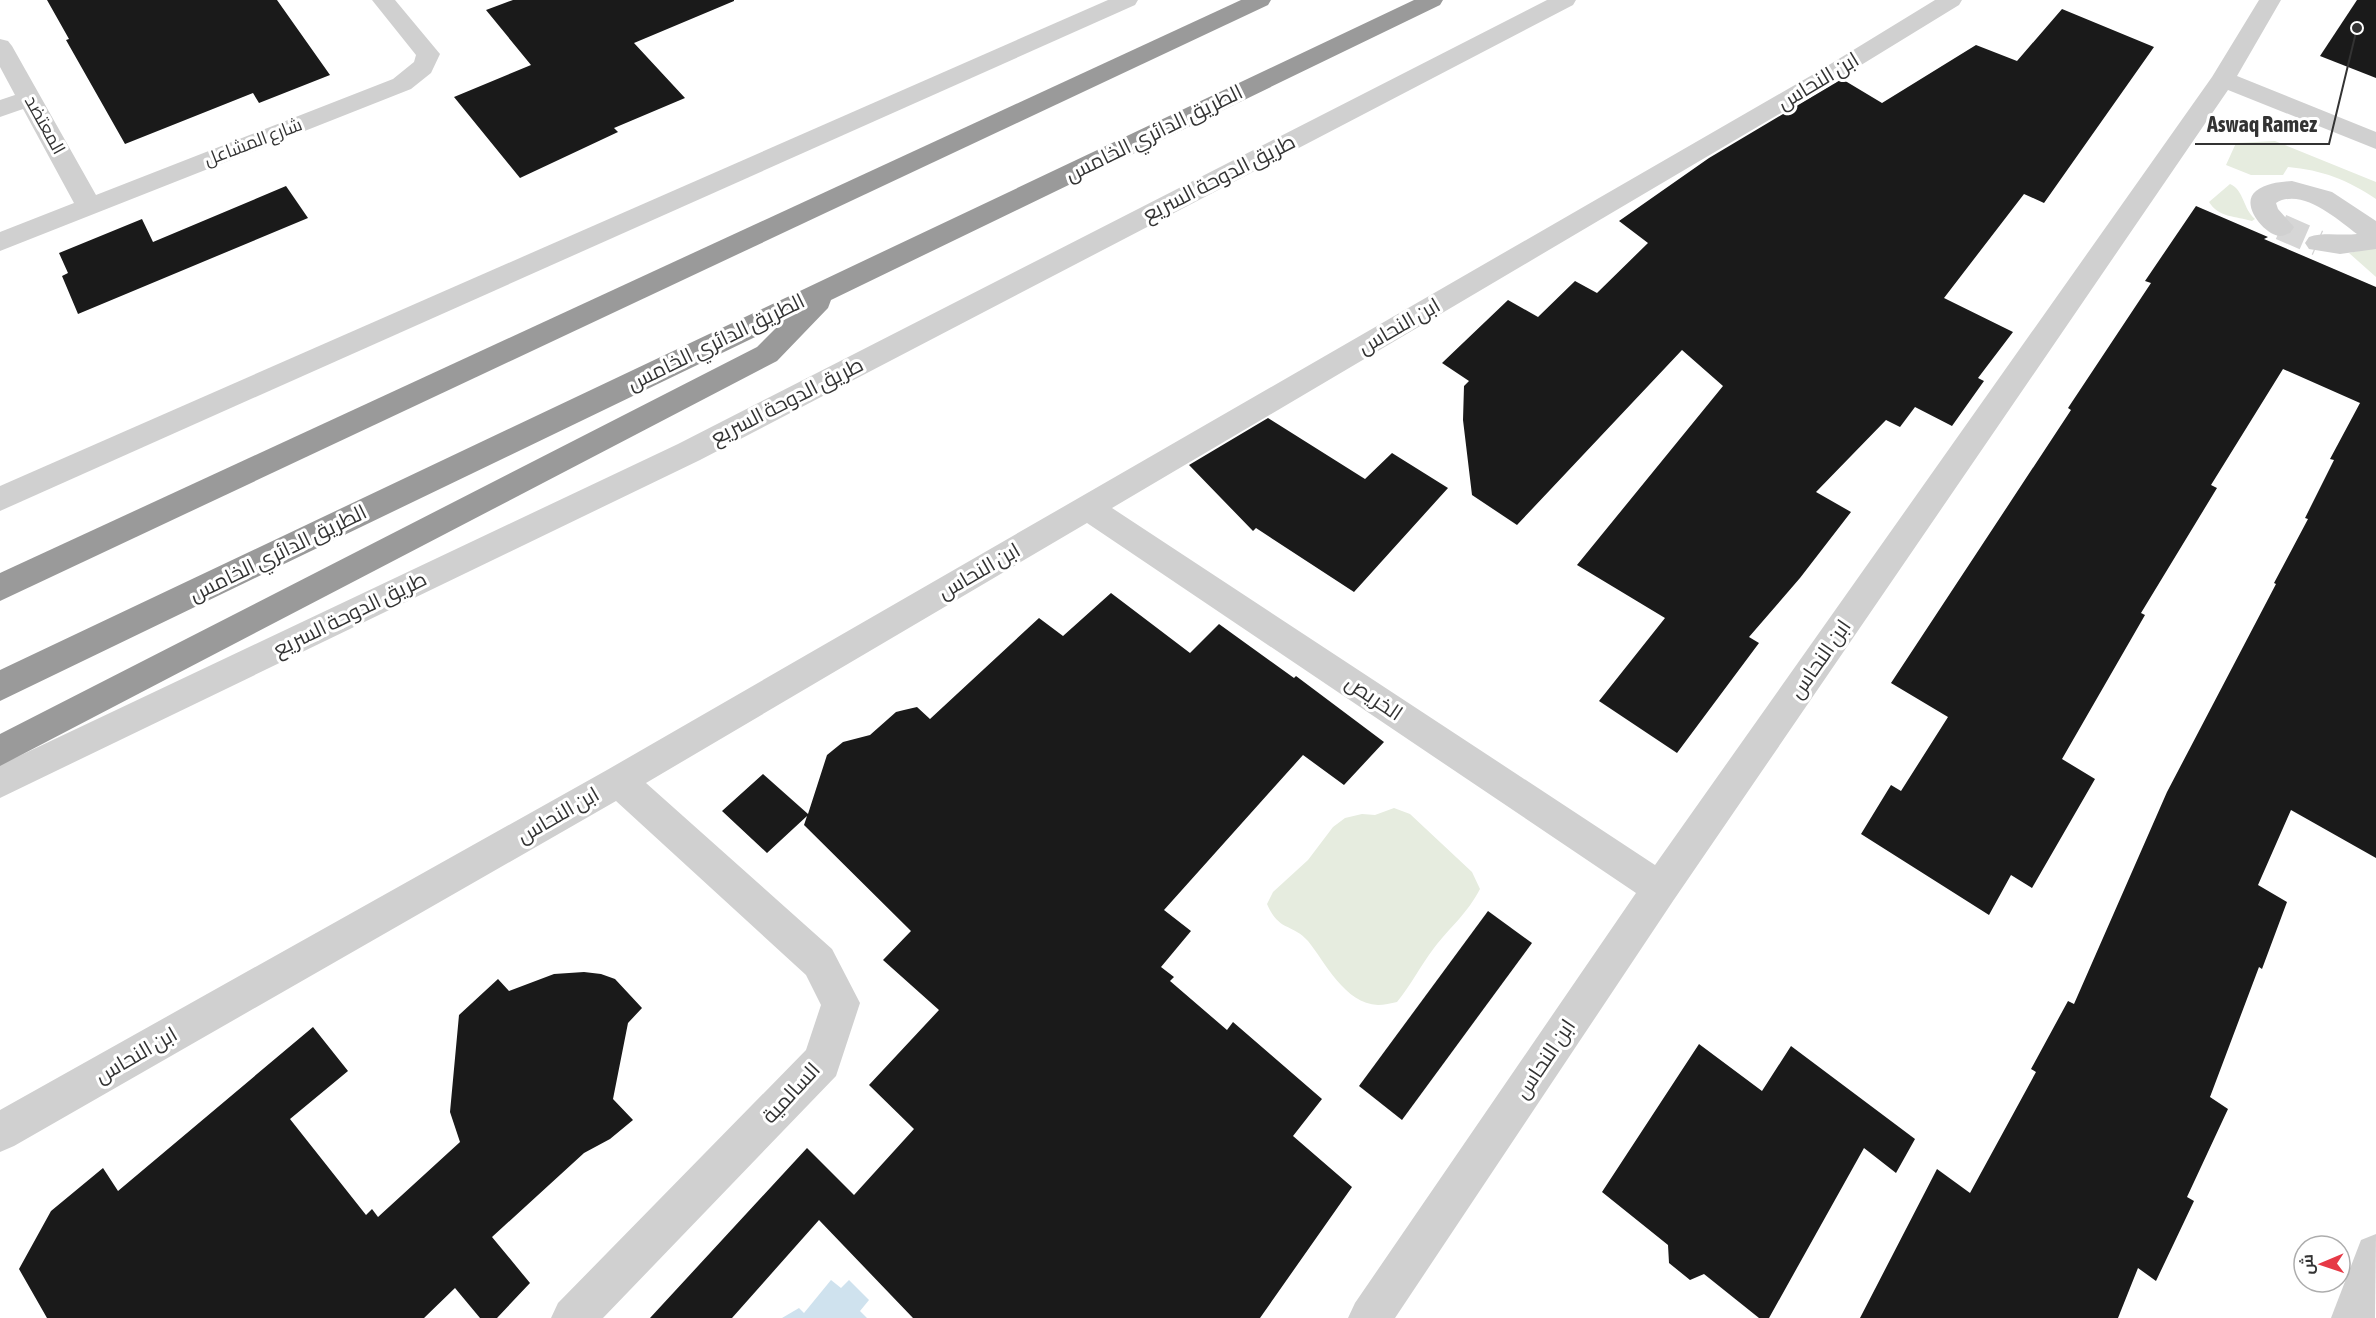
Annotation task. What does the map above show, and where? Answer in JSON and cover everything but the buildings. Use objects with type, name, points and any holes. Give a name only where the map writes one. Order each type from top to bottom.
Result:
[{"type":"highway","points":[[0,588],[1260,0]]},
{"type":"highway","name":"الطريق الدائري الخامس","points":[[0,686],[1432,0]]},
{"type":"highway","points":[[0,751],[767,354],[831,287]]},
{"type":"street","name":"شارع المشاعل","points":[[0,242],[402,84],[423,67],[428,54],[384,0]]},
{"type":"street","points":[[0,499],[1127,0]]},
{"type":"street","name":"طريق الدوحة السريع","points":[[0,782],[689,452],[1564,0]]},
{"type":"street","name":"ابن النحاس","points":[[0,1132],[619,780],[1088,508],[1827,76],[1951,0]]},
{"type":"street","name":"ابن النحاس","points":[[1370,1318],[1660,889],[2223,79],[2270,0]]},
{"type":"street","name":"المعتضد","points":[[0,46],[89,206]]},
{"type":"street","points":[[2223,79],[2376,141]]},
{"type":"street","points":[[0,109],[30,98]]},
{"type":"street","points":[[2281,227],[2267,215],[2262,205],[2264,198],[2280,189],[2295,190],[2327,200],[2376,235]]},
{"type":"street","points":[[2318,243],[2332,247],[2376,240]]},
{"type":"street","name":"الخريص","points":[[1088,508],[1660,889]]},
{"type":"street","name":"السالمية","points":[[573,1318],[822,1062],[841,1003],[819,962],[619,780]]},
{"type":"street","points":[[2353,1318],[2376,1255]]},
{"type":"shaded area","points":[[2275,141],[2376,182],[2376,199],[2345,181],[2323,173],[2288,167],[2283,175],[2251,175],[2226,165],[2236,143]]},
{"type":"shaded area","points":[[2230,184],[2241,195],[2255,219],[2252,221],[2223,214],[2209,202]]},
{"type":"shaded area","points":[[2376,247],[2376,277],[2349,253]]},
{"type":"shaded area","points":[[1394,808],[1410,814],[1472,872],[1480,889],[1464,913],[1434,948],[1397,1002],[1378,1005],[1366,1003],[1346,990],[1308,941],[1276,919],[1267,904],[1273,892],[1308,860],[1333,827],[1345,818],[1362,814],[1375,815]]},
{"type":"water","points":[[831,1280],[841,1288],[849,1280],[869,1300],[860,1311],[867,1318],[782,1318],[799,1308],[804,1313]]},
{"type":"tunnel","points":[[2281,227],[2318,243]]},
{"type":"place","name":"Aswaq Ramez","points":[[2357,28]]}]
